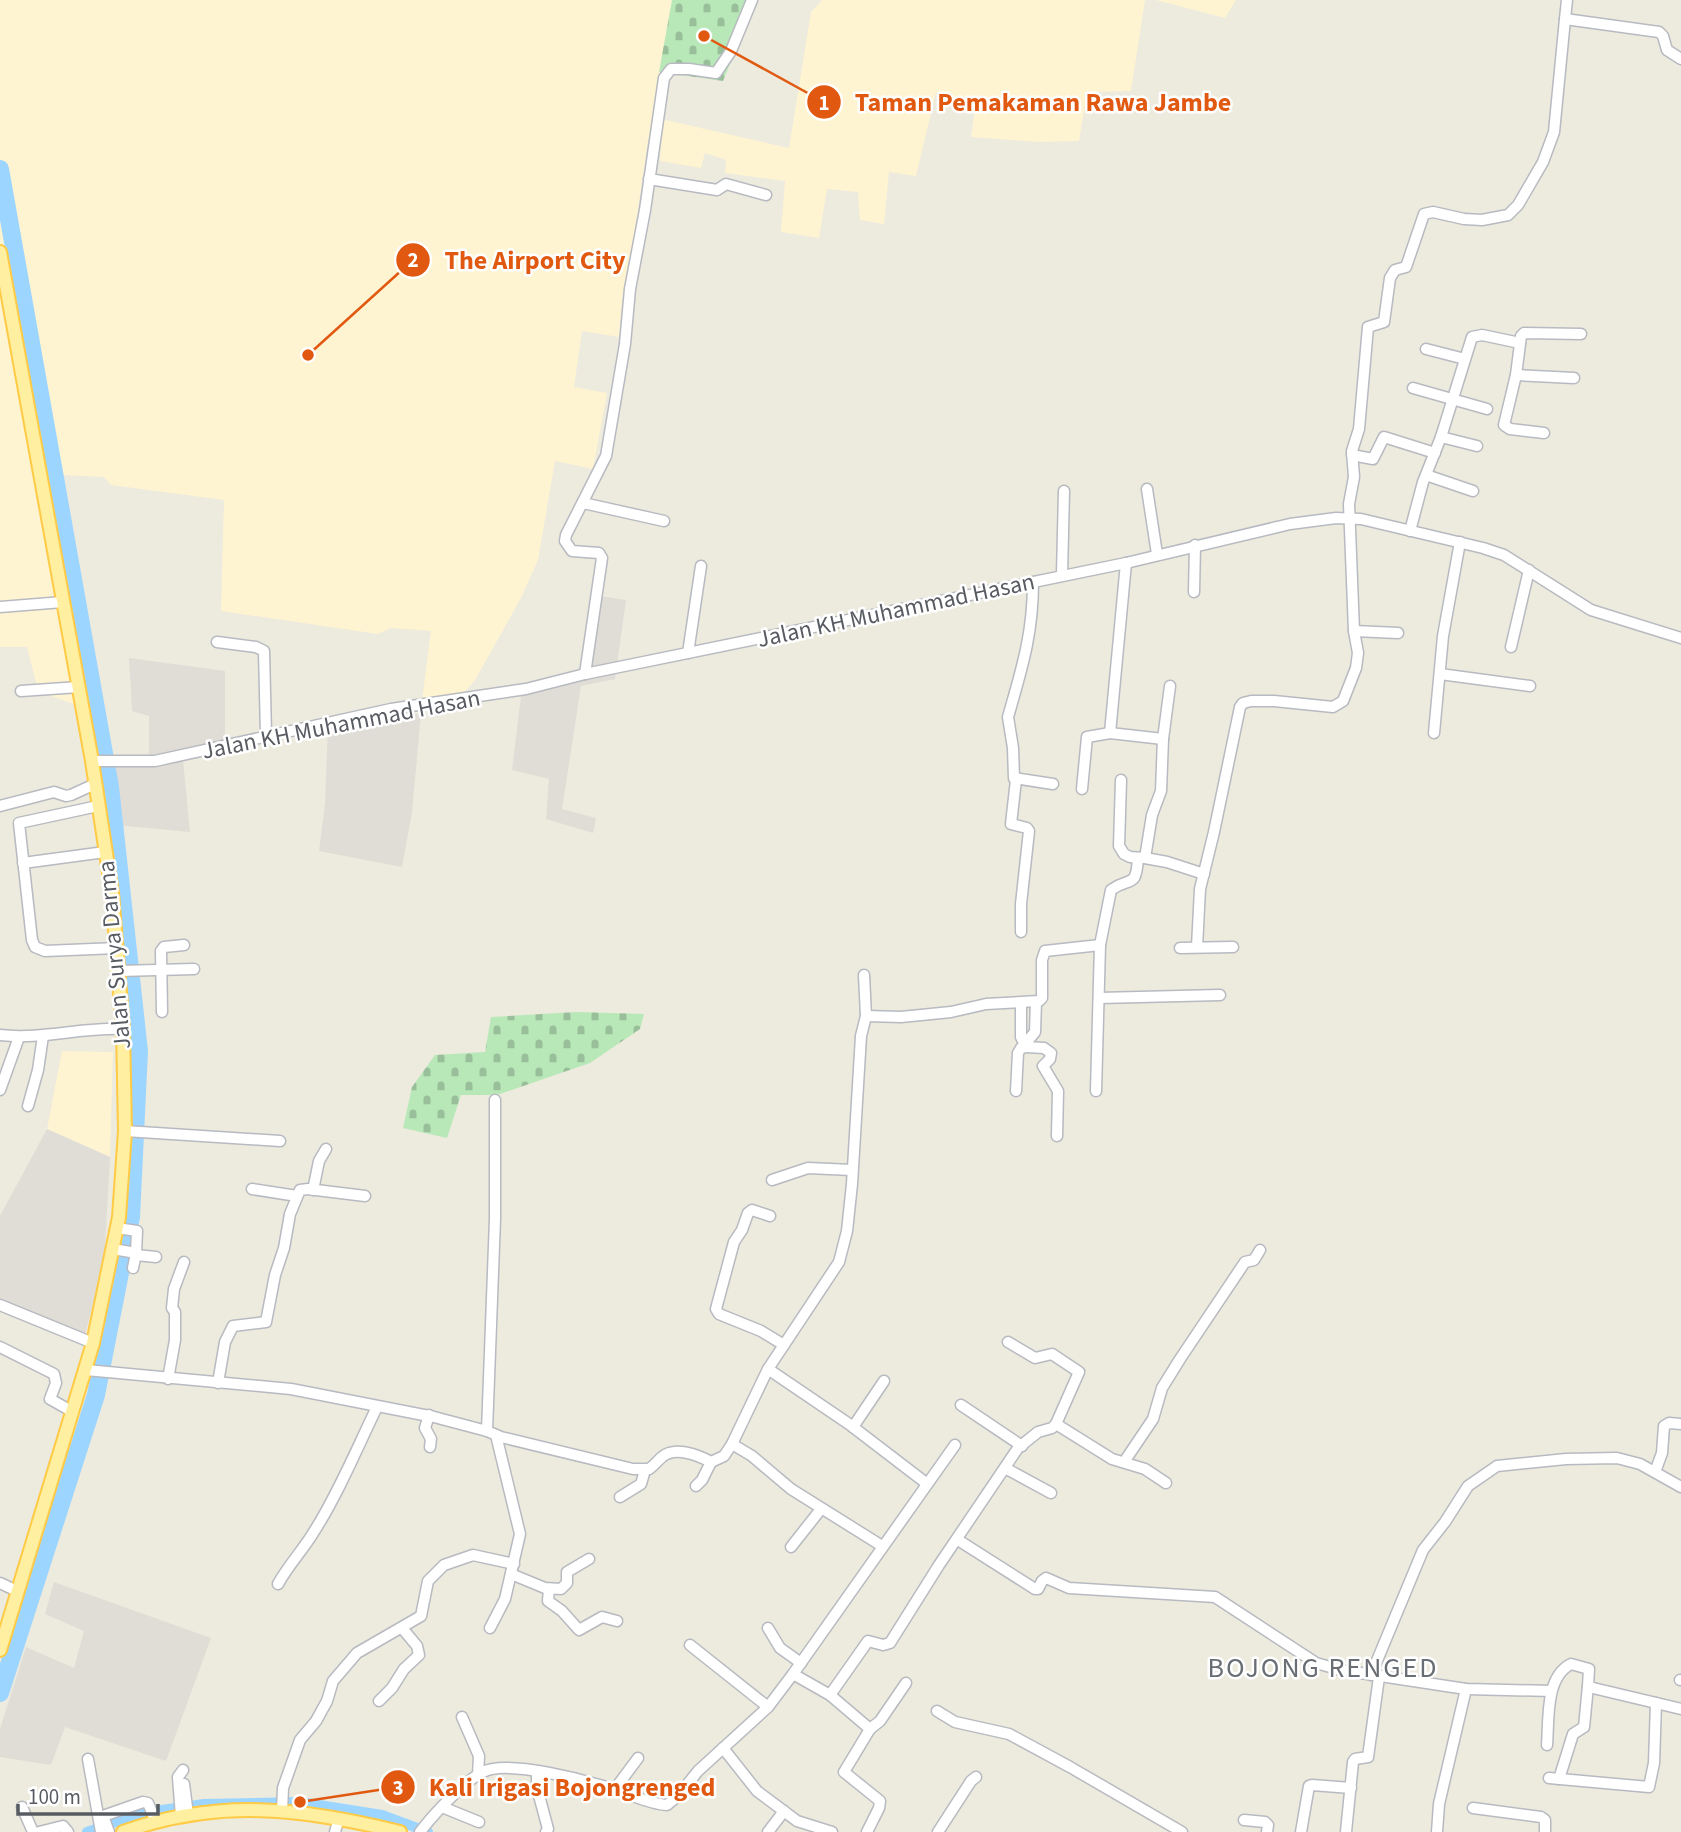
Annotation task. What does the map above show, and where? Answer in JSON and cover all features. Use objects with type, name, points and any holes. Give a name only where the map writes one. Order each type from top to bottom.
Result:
[{"type":"main road","name":"Jalan Surya Darma","points":[[0,253],[62,602],[96,761],[95,784],[117,948],[124,971],[123,1029],[128,1131],[116,1249],[93,1343],[91,1371],[73,1412],[0,1650]]},
{"type":"main road","points":[[122,1832],[184,1812],[282,1807],[400,1832]]},
{"type":"street","points":[[585,674],[602,558],[600,553],[572,551],[565,541],[606,456],[665,76],[671,69],[680,68],[716,73],[731,51],[752,0]]},
{"type":"street","points":[[1197,947],[1200,889],[1240,707],[1251,701],[1333,707],[1340,705],[1346,696],[1358,659],[1354,631],[1349,504],[1354,477],[1354,440],[1359,429],[1367,330],[1369,325],[1384,322],[1390,278],[1395,270],[1406,267],[1422,217],[1430,212],[1482,220],[1508,215],[1518,205],[1543,162],[1554,132],[1567,0]]},
{"type":"street","points":[[1565,19],[1659,32],[1667,50],[1681,60]]},
{"type":"street","points":[[649,179],[717,190],[726,184],[766,195]]},
{"type":"street","points":[[1544,433],[1510,429],[1504,425],[1524,332],[1581,334]]},
{"type":"street","points":[[1410,531],[1469,343],[1474,335],[1520,343]]},
{"type":"street","points":[[1426,349],[1465,359]]},
{"type":"street","points":[[1516,375],[1574,378]]},
{"type":"street","points":[[1413,388],[1487,409]]},
{"type":"street","points":[[1352,455],[1373,459],[1384,437],[1435,453]]},
{"type":"street","points":[[1441,437],[1476,446]]},
{"type":"street","points":[[1426,475],[1473,491]]},
{"type":"street","points":[[1147,489],[1157,554]]},
{"type":"street","points":[[1062,574],[1064,491]]},
{"type":"street","points":[[583,503],[664,521]]},
{"type":"street","name":"Jalan KH Muhammad Hasan","points":[[96,761],[155,761],[203,752],[266,735],[391,709],[526,689],[585,674],[1126,563],[1290,524],[1350,518],[1460,542],[1504,555],[1591,610],[1681,638]]},
{"type":"street","points":[[1434,733],[1443,636],[1460,542]]},
{"type":"street","points":[[1194,592],[1195,545]]},
{"type":"street","points":[[1110,733],[1126,563]]},
{"type":"street","points":[[688,653],[701,566]]},
{"type":"street","points":[[1511,647],[1529,570]]},
{"type":"street","points":[[1021,932],[1021,904],[1029,831],[1011,824],[1016,780],[1007,720],[1030,635],[1033,582]]},
{"type":"street","points":[[0,607],[62,602]]},
{"type":"street","points":[[1354,631],[1398,633]]},
{"type":"street","points":[[217,642],[256,647],[264,651],[266,735]]},
{"type":"street","points":[[1440,674],[1530,686]]},
{"type":"street","points":[[1096,1091],[1100,945],[1111,890],[1131,882],[1135,877],[1162,784],[1163,739],[1170,686]]},
{"type":"street","points":[[21,691],[79,687]]},
{"type":"street","points":[[1082,789],[1087,737],[1110,733],[1163,739]]},
{"type":"street","points":[[1016,780],[1053,784]]},
{"type":"street","points":[[1121,780],[1119,846],[1124,854],[1204,874]]},
{"type":"street","points":[[0,806],[54,792],[71,795],[95,784]]},
{"type":"street","points":[[98,806],[22,821],[18,827],[32,940],[35,947],[45,951],[117,948]]},
{"type":"street","points":[[23,863],[105,852]]},
{"type":"street","points":[[162,1012],[162,948],[184,945]]},
{"type":"street","points":[[866,1016],[901,1017],[951,1012],[986,1004],[1036,1002],[1042,998],[1042,960],[1045,951],[1100,945]]},
{"type":"street","points":[[1180,948],[1233,947]]},
{"type":"street","points":[[124,971],[194,969]]},
{"type":"street","points":[[696,1486],[702,1480],[710,1462],[724,1456],[732,1444],[768,1369],[839,1262],[847,1231],[861,1036],[866,1016],[864,975]]},
{"type":"street","points":[[1098,998],[1220,995]]},
{"type":"street","points":[[1016,1091],[1018,1054],[1035,1032],[1036,1002]]},
{"type":"street","points":[[1021,1004],[1021,1037],[1025,1045]]},
{"type":"street","points":[[0,1035],[43,1036],[103,1028],[123,1029]]},
{"type":"street","points":[[28,1106],[38,1070],[43,1036]]},
{"type":"street","points":[[0,1090],[19,1037]]},
{"type":"street","points":[[1025,1045],[1044,1048],[1051,1053],[1050,1059],[1043,1066],[1058,1091],[1057,1136]]},
{"type":"street","points":[[490,1628],[505,1599],[520,1534],[491,1433],[495,1100]]},
{"type":"street","points":[[128,1131],[280,1141]]},
{"type":"street","points":[[313,1190],[319,1160],[326,1149]]},
{"type":"street","points":[[772,1180],[808,1168],[852,1170]]},
{"type":"street","points":[[252,1189],[297,1196]]},
{"type":"street","points":[[218,1384],[225,1342],[233,1326],[266,1322],[290,1214],[300,1190],[365,1196]]},
{"type":"street","points":[[770,1216],[752,1210],[747,1216],[734,1241],[716,1309],[719,1314],[761,1331],[784,1345]]},
{"type":"street","points":[[119,1228],[134,1230],[138,1234],[133,1268]]},
{"type":"street","points":[[116,1249],[156,1257]]},
{"type":"street","points":[[1124,1462],[1153,1419],[1162,1388],[1180,1359],[1245,1262],[1254,1260],[1260,1250]]},
{"type":"street","points":[[167,1378],[174,1340],[175,1312],[172,1300],[184,1262]]},
{"type":"street","points":[[0,1304],[93,1343]]},
{"type":"street","points":[[830,1695],[868,1641],[883,1645],[890,1643],[1005,1468],[1022,1446],[1040,1430],[1052,1429],[1056,1424],[1079,1372],[1052,1354],[1035,1358],[1008,1342]]},
{"type":"street","points":[[0,1347],[54,1374],[56,1382],[50,1399],[73,1412]]},
{"type":"street","points":[[768,1369],[853,1427],[926,1483]]},
{"type":"street","points":[[91,1371],[290,1389],[429,1415],[611,1465],[645,1470]]},
{"type":"street","points":[[853,1427],[884,1381]]},
{"type":"street","points":[[961,1405],[1022,1446]]},
{"type":"street","points":[[278,1584],[289,1563],[317,1528],[377,1407]]},
{"type":"street","points":[[429,1415],[425,1428],[431,1439],[430,1447]]},
{"type":"street","points":[[1656,1472],[1662,1454],[1664,1426],[1669,1423],[1681,1424]]},
{"type":"street","points":[[1056,1424],[1112,1459],[1145,1469],[1166,1483]]},
{"type":"street","points":[[732,1444],[821,1508],[882,1546]]},
{"type":"street","points":[[421,1832],[438,1810],[478,1775],[492,1770],[514,1769],[565,1775],[667,1805],[698,1771],[768,1707],[955,1445]]},
{"type":"street","points":[[620,1497],[641,1484],[645,1470],[671,1452],[701,1457],[710,1462]]},
{"type":"street","points":[[1346,1832],[1354,1760],[1368,1757],[1375,1676],[1423,1550],[1471,1482],[1497,1466],[1566,1459],[1617,1458],[1656,1472],[1681,1487]]},
{"type":"street","points":[[1005,1468],[1051,1493]]},
{"type":"street","points":[[791,1547],[821,1508]]},
{"type":"street","points":[[958,1540],[1035,1589],[1038,1589],[1041,1581],[1046,1578],[1069,1588],[1215,1597],[1316,1663],[1375,1676],[1465,1689],[1551,1691]]},
{"type":"street","points":[[282,1807],[283,1788],[300,1740],[316,1721],[327,1701],[333,1681],[357,1653],[421,1616],[428,1581],[444,1565],[472,1555],[512,1569],[549,1589],[565,1587],[567,1572],[589,1559]]},
{"type":"street","points":[[0,1583],[17,1591]]},
{"type":"street","points":[[549,1589],[548,1601],[562,1611],[579,1630],[602,1617],[617,1621]]},
{"type":"street","points":[[379,1701],[392,1688],[404,1669],[419,1655],[417,1647],[402,1628]]},
{"type":"street","points":[[768,1628],[780,1648],[801,1663]]},
{"type":"street","points":[[691,1645],[768,1707]]},
{"type":"street","points":[[1547,1745],[1551,1691],[1564,1669],[1571,1664],[1589,1669],[1584,1727],[1573,1734],[1554,1779],[1649,1787],[1654,1763],[1656,1703]]},
{"type":"street","points":[[793,1674],[830,1695],[870,1729]]},
{"type":"street","points":[[868,1832],[880,1801],[844,1772],[870,1729],[880,1721],[906,1683]]},
{"type":"street","points":[[1588,1686],[1681,1709]]},
{"type":"street","points":[[1437,1832],[1439,1804],[1465,1689]]},
{"type":"street","points":[[937,1711],[954,1722],[1009,1734],[1182,1832]]},
{"type":"street","points":[[462,1717],[479,1756],[478,1775]]},
{"type":"street","points":[[723,1748],[757,1791],[797,1821],[832,1832]]},
{"type":"street","points":[[615,1789],[638,1758]]},
{"type":"street","points":[[88,1759],[102,1825],[109,1832]]},
{"type":"street","points":[[537,1772],[537,1788],[548,1829],[546,1832]]},
{"type":"street","points":[[938,1832],[976,1777]]},
{"type":"street","points":[[181,1784],[184,1812]]},
{"type":"street","points":[[1301,1832],[1309,1786],[1351,1788]]},
{"type":"street","points":[[102,1825],[103,1816],[144,1802],[148,1803],[155,1820]]},
{"type":"street","points":[[22,1807],[33,1832]]},
{"type":"street","points":[[1473,1808],[1541,1816],[1545,1820],[1545,1832]]},
{"type":"street","points":[[438,1810],[479,1822]]},
{"type":"street","points":[[768,1832],[783,1811]]},
{"type":"street","points":[[335,1832],[339,1818]]},
{"type":"street","points":[[1244,1821],[1265,1822],[1268,1825],[1267,1832]]},
{"type":"street","points":[[40,1832],[63,1826],[68,1832]]},
{"type":"shaded area","points":[[0,0],[672,0],[652,117],[789,148],[811,12],[822,0],[1145,0],[1131,91],[1087,92],[1079,141],[1040,142],[971,137],[976,102],[936,92],[916,176],[889,172],[884,224],[860,220],[858,192],[827,189],[819,238],[781,232],[785,181],[725,173],[726,160],[705,153],[701,168],[660,161],[661,142],[648,140],[630,264],[623,292],[619,337],[582,331],[574,387],[607,393],[593,469],[555,461],[538,560],[521,598],[475,680],[459,698],[422,701],[431,631],[391,628],[378,634],[221,611],[224,500],[111,485],[104,477],[61,475],[106,716],[38,691],[27,647],[0,647]]},
{"type":"shaded area","points":[[1156,0],[1236,0],[1225,18]]},
{"type":"shaded area","points":[[600,596],[626,600],[615,679],[581,686],[562,809],[596,818],[593,833],[546,819],[549,779],[512,770],[522,688],[580,677]]},
{"type":"shaded area","points":[[129,658],[225,671],[225,751],[183,760],[190,832],[115,825],[111,763],[149,761],[149,716],[132,711]]},
{"type":"shaded area","points":[[421,714],[412,812],[402,867],[319,851],[325,804],[328,724],[361,717]]},
{"type":"shaded area","points":[[62,1051],[113,1052],[110,1157],[47,1129]]},
{"type":"shaded area","points":[[47,1129],[110,1157],[104,1263],[83,1342],[0,1307],[0,1216]]},
{"type":"shaded area","points":[[54,1582],[211,1638],[166,1761],[65,1727],[51,1765],[0,1757],[0,1729],[26,1647],[74,1668],[84,1631],[45,1614]]},
{"type":"green space","points":[[672,0],[756,0],[723,81],[659,72]]},
{"type":"green space","points":[[576,1012],[644,1014],[640,1029],[590,1063],[497,1095],[461,1095],[447,1138],[403,1128],[412,1087],[435,1055],[485,1052],[491,1017]]},
{"type":"waterway","points":[[0,169],[110,787],[139,1051],[131,1217],[96,1395],[0,1693]]},
{"type":"waterway","points":[[87,1832],[141,1813],[204,1804],[300,1802],[382,1815],[428,1832]]},
{"type":"place","name":"Taman Pemakaman Rawa Jambe","points":[[704,36]]},
{"type":"place","name":"The Airport City","points":[[308,355]]},
{"type":"place","name":"Kali Irigasi Bojongrenged","points":[[300,1802]]},
{"type":"district","name":"BOJONG RENGED","points":[[1323,1667]]}]
